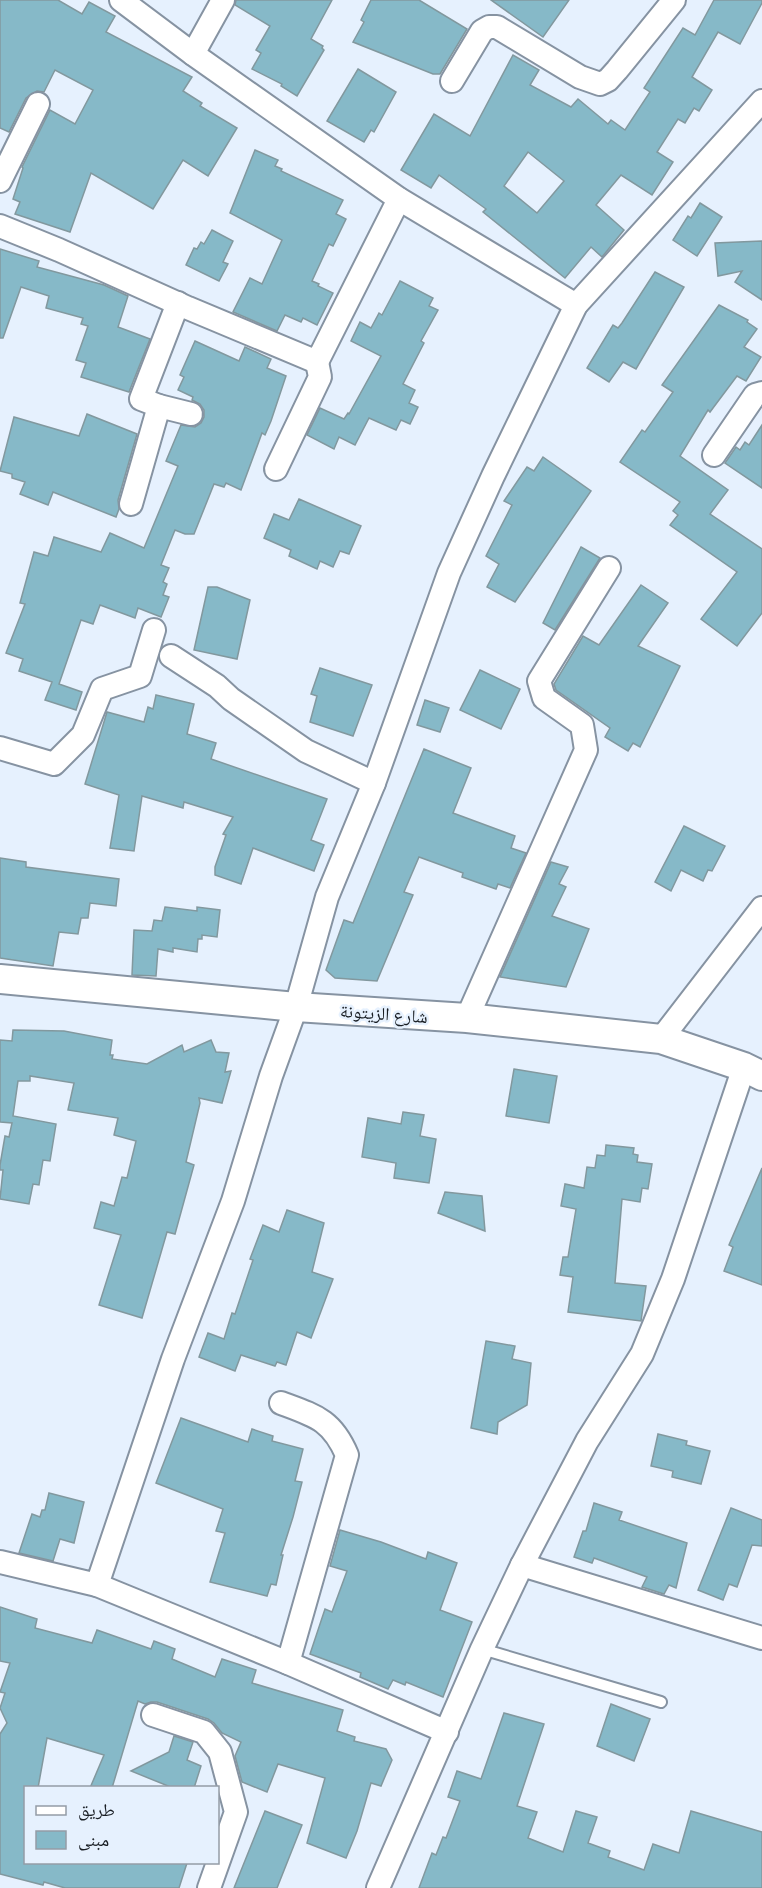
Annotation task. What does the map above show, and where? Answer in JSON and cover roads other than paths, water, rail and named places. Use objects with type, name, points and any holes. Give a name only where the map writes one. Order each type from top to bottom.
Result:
[{"type":"street","points":[[121,0],[193,54],[399,199],[576,306]]},
{"type":"street","points":[[193,54],[223,0]]},
{"type":"street","points":[[452,81],[482,31],[489,27],[497,27],[580,77],[600,84],[608,80],[674,0]]},
{"type":"street","points":[[97,1585],[173,1359],[233,1201],[271,1076],[296,1007],[327,897],[374,783],[449,573],[493,476],[576,306],[762,101]]},
{"type":"street","points":[[0,181],[38,104]]},
{"type":"street","points":[[276,469],[320,377],[317,362],[399,199]]},
{"type":"street","points":[[0,226],[317,362]]},
{"type":"street","points":[[178,303],[141,399],[191,414]]},
{"type":"street","points":[[714,455],[755,395],[762,393]]},
{"type":"street","points":[[131,504],[159,406]]},
{"type":"street","points":[[467,1018],[586,750],[582,725],[544,698],[539,681],[609,568]]},
{"type":"street","points":[[0,748],[54,764],[83,735],[102,689],[140,676],[154,630]]},
{"type":"street","points":[[171,656],[217,686],[238,704],[306,751],[374,783]]},
{"type":"street","points":[[661,1039],[762,908]]},
{"type":"street","name":"شارع الزيتونة","points":[[0,979],[296,1007],[467,1018],[661,1039],[753,1071]]},
{"type":"street","points":[[382,1887],[483,1649],[522,1565],[587,1441],[642,1354],[753,1071]]},
{"type":"street","points":[[281,1403],[316,1416],[340,1438],[347,1455],[288,1663]]},
{"type":"street","points":[[0,1562],[97,1585],[288,1663],[447,1732]]},
{"type":"street","points":[[522,1565],[762,1638]]},
{"type":"street","points":[[153,1715],[204,1732],[220,1752],[236,1812],[219,1860]]},
{"type":"street","points":[[209,1888],[218,1864]]},
{"type":"lane","points":[[483,1649],[660,1702]]}]
